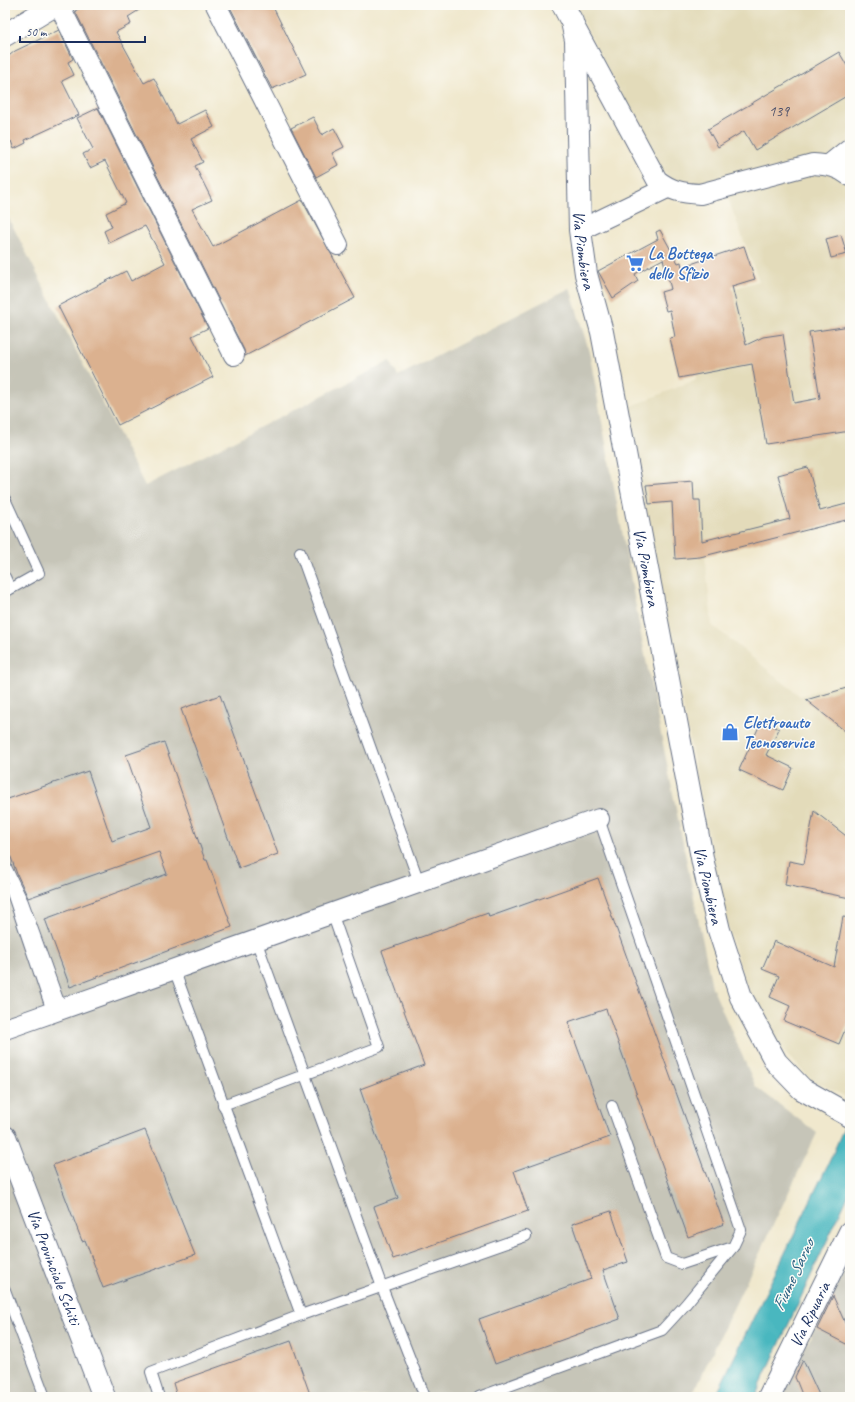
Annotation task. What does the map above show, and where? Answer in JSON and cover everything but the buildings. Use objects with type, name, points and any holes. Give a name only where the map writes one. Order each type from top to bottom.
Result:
[{"type":"street","points":[[5,36],[55,5]]},
{"type":"street","points":[[60,5],[234,355]]},
{"type":"street","points":[[216,5],[338,245]]},
{"type":"street","name":"Via Piombiera","points":[[568,14],[656,180],[667,188],[682,194],[700,194],[814,164],[829,165],[844,171],[850,176]]},
{"type":"street","name":"Via Piombiera","points":[[568,14],[576,40],[580,230],[583,258],[602,332],[703,863],[719,930],[741,997],[776,1062],[802,1089],[850,1116]]},
{"type":"street","points":[[829,165],[850,148]]},
{"type":"street","points":[[580,230],[667,188]]},
{"type":"street","points":[[5,1029],[599,819]]},
{"type":"street","name":"Via Provinciale Schiti","points":[[5,1137],[104,1397]]},
{"type":"street","name":"Via Ripuaria","points":[[769,1397],[850,1232]]},
{"type":"lane","points":[[5,499],[39,573],[8,590],[5,577]]},
{"type":"lane","points":[[300,552],[420,882]]},
{"type":"lane","points":[[480,1397],[662,1330],[686,1305],[733,1247],[741,1230],[599,819]]},
{"type":"lane","points":[[5,865],[23,902],[56,1010]]},
{"type":"lane","points":[[5,879],[8,882],[56,1010]]},
{"type":"lane","points":[[223,1105],[379,1047],[332,913]]},
{"type":"lane","points":[[256,940],[382,1287],[425,1397]]},
{"type":"lane","points":[[174,969],[300,1316]]},
{"type":"lane","points":[[612,1106],[666,1258],[682,1264],[733,1247]]},
{"type":"lane","points":[[158,1397],[151,1372],[300,1316],[526,1236]]},
{"type":"lane","points":[[5,1290],[45,1397]]},
{"type":"shaded area","points":[[575,5],[850,5],[850,519],[705,556],[712,625],[800,696],[850,681],[850,1099],[811,1079],[780,1048],[746,984],[721,905],[627,408],[695,380],[697,374],[694,301],[759,281],[727,196],[677,185],[657,164]]},
{"type":"shaded area","points":[[5,211],[145,486],[390,361],[398,376],[570,288],[589,351],[642,640],[712,987],[756,1087],[817,1133],[691,1397],[5,1397]]},
{"type":"shaded area","points":[[850,1261],[850,1397],[779,1397],[791,1375]]},
{"type":"water","name":"Fiume Sarno","points":[[850,1113],[850,1191],[755,1397],[715,1397],[831,1158]]},
{"type":"place","name":"La Bottega dello Sfizio","points":[[635,263]]},
{"type":"place","name":"Elettroauto Tecnoservice","points":[[730,732]]}]
